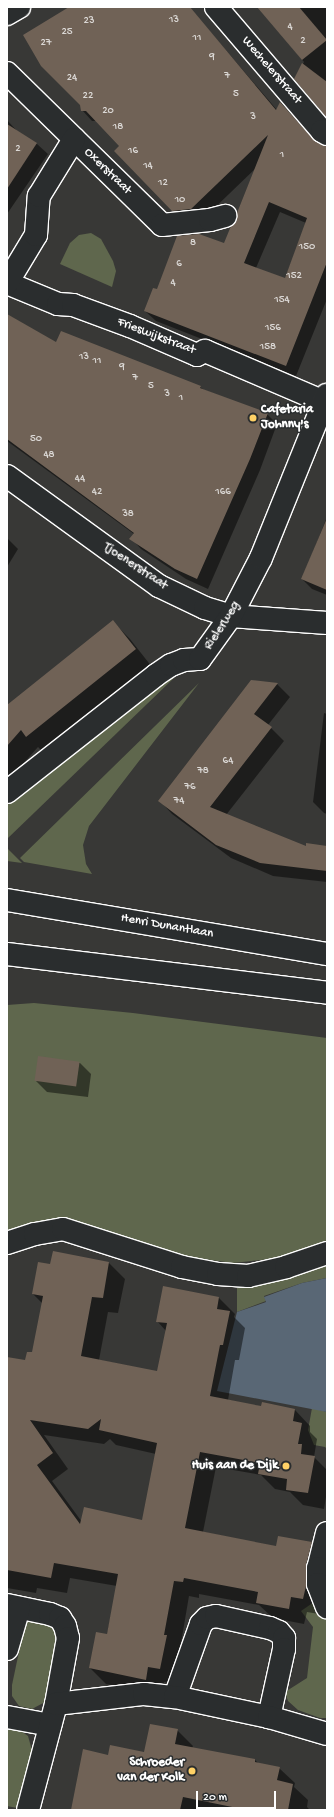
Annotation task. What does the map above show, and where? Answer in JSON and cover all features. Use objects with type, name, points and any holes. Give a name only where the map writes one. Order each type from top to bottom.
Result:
[{"type":"street","points":[[7,14],[19,7]]},
{"type":"street","name":"Wechelerstraat","points":[[216,7],[322,131],[327,134]]},
{"type":"street","name":"Oxerstraat","points":[[7,73],[162,225],[210,220],[225,216]]},
{"type":"street","points":[[7,283],[36,235],[39,196],[74,139]]},
{"type":"street","name":"Frieswijkstraat","points":[[7,283],[58,304],[73,305],[130,326],[197,355],[205,351],[326,399]]},
{"type":"street","name":"Rielerweg","points":[[7,792],[156,675],[171,665],[184,660],[200,660],[231,616],[261,558],[326,399]]},
{"type":"street","name":"Tjoenerstraat","points":[[7,476],[159,586],[205,608],[231,616],[327,623]]},
{"type":"street","name":"Henri Dunantlaan","points":[[7,900],[327,954]]},
{"type":"street","points":[[7,954],[327,993]]},
{"type":"street","points":[[7,1243],[35,1234],[63,1229],[182,1267],[218,1274],[248,1276],[286,1267],[327,1254]]},
{"type":"street","points":[[327,1533],[318,1568],[318,1584],[327,1607]]},
{"type":"street","points":[[7,1649],[13,1607],[50,1614],[60,1618],[65,1626],[68,1638],[56,1704],[28,1810]]},
{"type":"street","points":[[175,1697],[201,1624],[207,1618],[216,1616],[270,1628],[279,1632],[284,1638],[284,1649],[269,1718]]},
{"type":"street","points":[[56,1704],[144,1694],[175,1697],[269,1718],[327,1734]]},
{"type":"street","points":[[7,1717],[50,1725]]},
{"type":"green space","points":[[91,233],[101,239],[113,261],[116,271],[112,287],[60,264],[70,243],[79,235]]},
{"type":"green space","points":[[172,673],[176,674],[175,677],[7,839],[7,805]]},
{"type":"green space","points":[[199,683],[89,826],[83,845],[86,864],[92,874],[24,862],[20,858]]},
{"type":"green space","points":[[7,848],[22,863],[7,861]]},
{"type":"green space","points":[[34,1003],[133,1013],[327,1038],[327,1242],[279,1258],[233,1263],[159,1253],[110,1234],[7,1233],[7,1005]]},
{"type":"green space","points":[[327,1260],[327,1278],[302,1283],[264,1296],[266,1301],[237,1312],[237,1288]]},
{"type":"green space","points":[[312,1408],[327,1412],[327,1449],[325,1447],[314,1445],[308,1430]]},
{"type":"green space","points":[[317,1600],[327,1617],[327,1718],[320,1718],[298,1710],[288,1701],[285,1692],[307,1678],[313,1627],[301,1611]]},
{"type":"green space","points":[[46,1617],[61,1632],[45,1702],[32,1709],[19,1706],[12,1696],[12,1685],[25,1623],[32,1618]]},
{"type":"green space","points":[[7,1728],[21,1731],[28,1736],[33,1754],[17,1808],[7,1806]]},
{"type":"water","points":[[327,1278],[327,1412],[217,1391],[237,1312],[266,1302],[264,1297],[302,1283]]},
{"type":"building","points":[[69,7],[190,7],[276,110],[280,102],[313,139],[327,146],[327,262],[286,366],[144,311],[153,288],[157,289],[177,236],[199,234],[224,243],[231,226],[237,220],[237,213],[268,135],[191,209],[172,211],[114,151],[119,146],[86,111],[81,111],[80,105],[41,66],[23,35]],"holes":[[[269,202],[307,218],[285,278],[244,263]]]},
{"type":"building","points":[[257,7],[299,7],[327,40],[302,60]]},
{"type":"building","points":[[302,63],[327,82],[327,118],[294,79]]},
{"type":"building","points":[[7,124],[37,143],[7,189]]},
{"type":"building","points":[[7,314],[56,342],[61,331],[201,386],[200,388],[268,413],[250,459],[197,579],[175,569],[129,539],[134,533],[7,439]]},
{"type":"building","points":[[327,518],[327,590],[301,579]]},
{"type":"building","points":[[113,620],[136,649],[26,737],[21,730],[7,746],[7,705]]},
{"type":"building","points":[[251,680],[278,683],[254,714],[272,727],[210,807],[306,846],[306,843],[327,846],[327,871],[260,863],[216,845],[158,801]]},
{"type":"building","points":[[38,1056],[80,1062],[76,1087],[35,1081]]},
{"type":"building","name":"Huis aan de Dijk","points":[[53,1251],[109,1262],[103,1298],[92,1297],[81,1356],[157,1371],[167,1323],[156,1322],[163,1286],[219,1297],[217,1309],[230,1311],[223,1345],[220,1345],[210,1396],[261,1406],[262,1402],[295,1409],[293,1421],[302,1423],[298,1444],[302,1444],[301,1454],[315,1456],[308,1493],[286,1490],[287,1479],[258,1474],[260,1463],[200,1452],[185,1528],[276,1546],[278,1536],[312,1542],[306,1565],[306,1586],[303,1599],[291,1597],[289,1609],[256,1603],[258,1592],[184,1578],[183,1582],[174,1581],[164,1635],[167,1635],[160,1669],[148,1667],[146,1680],[89,1668],[96,1632],[107,1634],[118,1574],[54,1563],[51,1578],[7,1570],[7,1357],[25,1360],[27,1352],[32,1352],[43,1296],[32,1294],[38,1262],[50,1264]],"holes":[[[101,1419],[99,1430],[157,1443],[142,1520],[84,1507],[80,1524],[37,1465],[53,1453],[30,1420],[88,1429]]]},
{"type":"building","name":"Schroeder van der Kolk","points":[[150,1724],[178,1729],[175,1744],[255,1759],[255,1762],[280,1767],[277,1780],[293,1784],[288,1810],[247,1810],[183,1797],[180,1810],[71,1810],[83,1749],[108,1755],[110,1745],[144,1752]]},
{"type":"place","name":"Cafetaria Johnny's","points":[[253,418]]},
{"type":"place","name":"Huis aan de Dijk","points":[[286,1466]]},
{"type":"place","name":"Schroeder van der Kolk","points":[[192,1771]]}]
